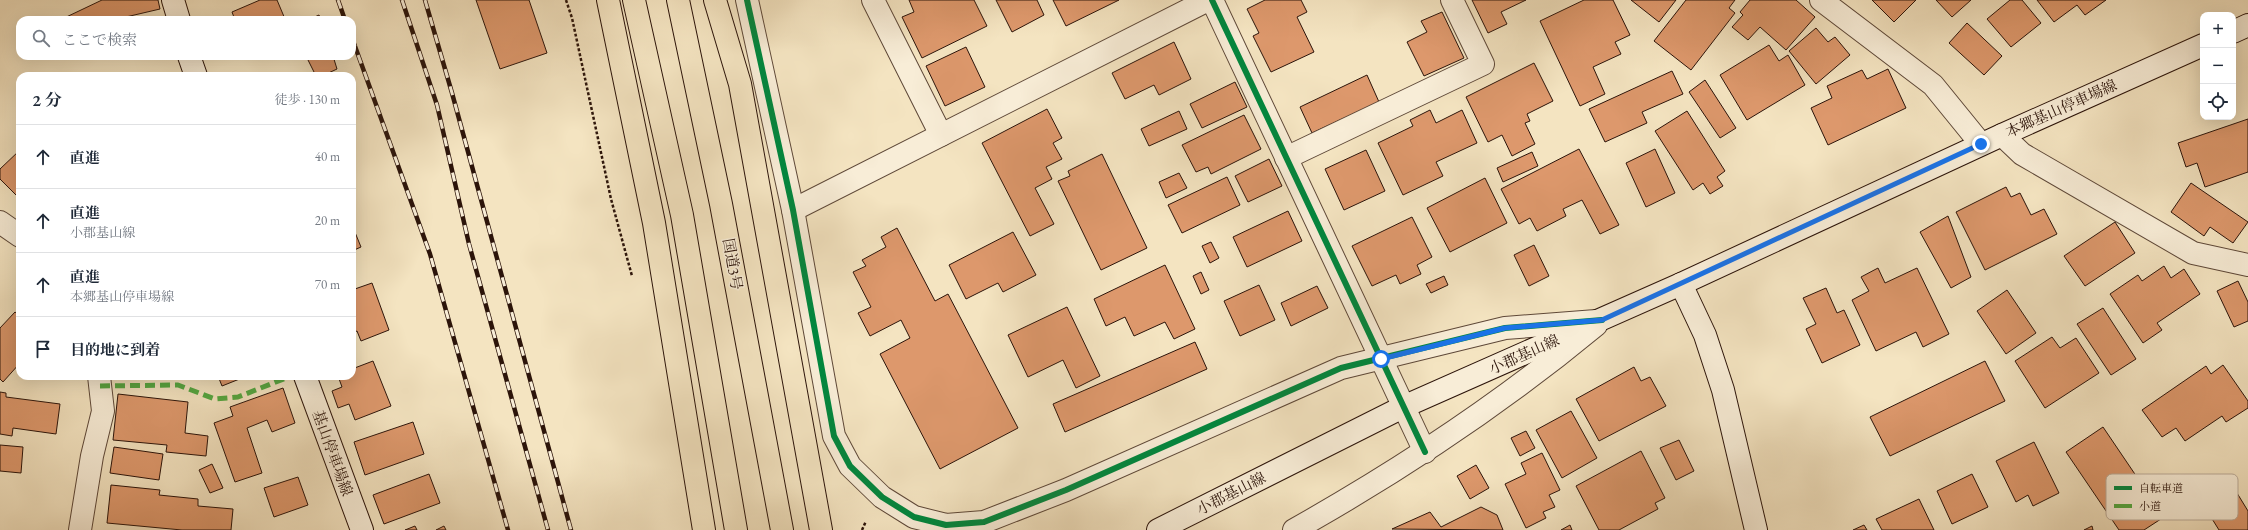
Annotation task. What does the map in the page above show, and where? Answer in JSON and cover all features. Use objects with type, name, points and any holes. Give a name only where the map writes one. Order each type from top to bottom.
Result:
[{"type":"highway","points":[[608,0],[654,223],[704,530]]},
{"type":"highway","points":[[634,0],[682,215],[736,530]]},
{"type":"highway","name":"国道3号","points":[[678,0],[721,204],[782,530]]},
{"type":"highway","points":[[716,0],[740,84],[820,530]]},
{"type":"street","points":[[173,0],[178,16]]},
{"type":"street","points":[[747,0],[793,210],[834,436],[850,466],[882,497],[914,516],[946,525],[984,522],[1066,490],[1341,368],[1505,328],[1602,320]]},
{"type":"street","points":[[873,0],[941,135]]},
{"type":"street","points":[[793,210],[1208,0]]},
{"type":"street","points":[[1212,0],[1425,452]]},
{"type":"street","points":[[1286,158],[1483,64],[1452,0]]},
{"type":"street","points":[[1821,0],[1933,85],[1981,144]]},
{"type":"street","points":[[2236,31],[2248,25]]},
{"type":"street","name":"本郷基山停車場線","points":[[1681,284],[1981,144],[2200,46]]},
{"type":"street","points":[[190,60],[195,72]]},
{"type":"street","points":[[2002,135],[2022,154],[2193,253],[2248,265]]},
{"type":"street","points":[[0,222],[16,233]]},
{"type":"street","points":[[1681,284],[1705,335],[1723,390],[1756,530]]},
{"type":"street","name":"小郡基山線","points":[[1158,530],[1403,407],[1681,284]]},
{"type":"street","points":[[1294,530],[1425,452],[1538,373],[1602,320]]},
{"type":"street","points":[[80,530],[92,456],[103,412],[100,380]]},
{"type":"street","name":"基山停車場線","points":[[306,380],[362,530]]},
{"type":"path","points":[[566,0],[572,18],[611,199],[634,283]]},
{"type":"building","points":[[102,0],[158,0],[160,9],[130,16],[68,16]]},
{"type":"building","points":[[260,0],[277,0],[284,16],[234,16],[232,12]]},
{"type":"building","points":[[476,0],[529,0],[547,53],[500,69]]},
{"type":"building","points":[[909,0],[974,0],[987,26],[922,58],[902,17],[914,12]]},
{"type":"building","points":[[996,0],[1037,0],[1044,15],[1012,32]]},
{"type":"building","points":[[1053,0],[1119,0],[1066,26]]},
{"type":"building","points":[[1265,0],[1301,0],[1307,12],[1297,17],[1314,52],[1271,72],[1253,36],[1259,33],[1247,9]]},
{"type":"building","points":[[1472,0],[1526,0],[1501,12],[1507,24],[1488,33]]},
{"type":"building","points":[[1584,0],[1613,0],[1630,35],[1615,42],[1621,54],[1593,67],[1605,94],[1580,106],[1540,21]]},
{"type":"building","points":[[1631,0],[1676,0],[1659,22]]},
{"type":"building","points":[[1686,0],[1735,0],[1729,8],[1735,13],[1691,70],[1654,41]]},
{"type":"building","points":[[1750,0],[1796,0],[1815,17],[1786,50],[1760,27],[1748,40],[1732,27],[1743,15],[1740,12]]},
{"type":"building","points":[[1872,0],[1916,0],[1894,22]]},
{"type":"building","points":[[1936,0],[1971,0],[1952,17]]},
{"type":"building","points":[[2010,0],[2022,0],[2041,23],[2011,47],[1987,19]]},
{"type":"building","points":[[2037,0],[2106,0],[2085,15],[2077,5],[2054,22]]},
{"type":"building","points":[[1442,12],[1464,58],[1424,76],[1407,42],[1427,32],[1421,21]]},
{"type":"building","points":[[1967,23],[2002,56],[1984,75],[1949,43]]},
{"type":"building","points":[[1816,28],[1828,42],[1835,37],[1850,55],[1816,84],[1789,51]]},
{"type":"building","points":[[1174,42],[1191,79],[1159,95],[1154,85],[1125,99],[1112,73]]},
{"type":"building","points":[[1769,45],[1779,61],[1788,55],[1805,85],[1747,120],[1720,75]]},
{"type":"building","points":[[966,47],[985,87],[945,106],[926,66]]},
{"type":"building","points":[[308,60],[334,60],[337,69],[331,72],[314,72]]},
{"type":"building","points":[[1534,63],[1553,101],[1527,114],[1530,121],[1525,123],[1535,144],[1512,156],[1502,135],[1488,142],[1466,97]]},
{"type":"building","points":[[1888,69],[1906,108],[1828,145],[1811,108],[1832,98],[1827,86],[1862,70],[1867,79]]},
{"type":"building","points":[[1672,71],[1683,94],[1642,112],[1647,123],[1605,142],[1589,109]]},
{"type":"building","points":[[1367,75],[1379,102],[1312,133],[1300,107]]},
{"type":"building","points":[[1705,80],[1736,128],[1720,138],[1689,92]]},
{"type":"building","points":[[1235,82],[1247,107],[1202,128],[1190,104]]},
{"type":"building","points":[[1047,109],[1062,138],[1053,143],[1062,159],[1046,167],[1052,179],[1035,188],[1054,224],[1030,236],[982,143]]},
{"type":"building","points":[[1430,110],[1436,123],[1462,110],[1477,143],[1436,162],[1443,176],[1403,195],[1378,143],[1413,126],[1410,120]]},
{"type":"building","points":[[1179,111],[1187,129],[1149,146],[1141,129]]},
{"type":"building","points":[[1687,111],[1725,171],[1717,177],[1723,186],[1710,194],[1703,183],[1693,190],[1655,131]]},
{"type":"building","points":[[1244,115],[1261,149],[1211,174],[1208,167],[1196,172],[1182,145]]},
{"type":"building","points":[[2248,119],[2248,172],[2205,187],[2197,163],[2186,167],[2178,143]]},
{"type":"building","points":[[1579,149],[1619,225],[1600,234],[1582,200],[1563,209],[1566,216],[1537,231],[1530,218],[1519,224],[1501,189]]},
{"type":"building","points":[[1655,149],[1675,193],[1646,207],[1626,163]]},
{"type":"building","points":[[1366,150],[1385,191],[1344,210],[1325,169]]},
{"type":"building","points":[[1532,152],[1538,166],[1503,182],[1497,168]]},
{"type":"building","points":[[16,154],[16,195],[0,179],[0,169]]},
{"type":"building","points":[[1102,154],[1147,248],[1101,270],[1058,181],[1070,176],[1068,171]]},
{"type":"building","points":[[1269,159],[1282,186],[1248,202],[1235,176]]},
{"type":"building","points":[[1179,173],[1187,188],[1166,198],[1159,182]]},
{"type":"building","points":[[1227,177],[1240,205],[1182,233],[1168,205]]},
{"type":"building","points":[[1485,178],[1507,223],[1450,252],[1427,208]]},
{"type":"building","points":[[2191,183],[2248,222],[2233,243],[2210,227],[2204,236],[2171,212]]},
{"type":"building","points":[[2006,187],[2011,197],[2020,193],[2031,215],[2044,209],[2057,234],[1985,270],[1956,212]]},
{"type":"building","points":[[1288,211],[1302,241],[1247,267],[1233,237]]},
{"type":"building","points":[[1948,216],[1971,277],[1951,288],[1920,232]]},
{"type":"building","points":[[1412,217],[1432,257],[1417,265],[1421,274],[1400,284],[1396,275],[1372,286],[1352,246]]},
{"type":"building","points":[[2115,222],[2135,253],[2085,286],[2064,256]]},
{"type":"building","points":[[897,228],[935,301],[948,294],[1018,428],[940,469],[880,354],[910,338],[901,320],[870,336],[858,313],[871,307],[853,272],[866,266],[862,260],[886,247],[881,237]]},
{"type":"building","points":[[1013,232],[1036,275],[1003,292],[998,283],[966,299],[949,265]]},
{"type":"building","points":[[356,235],[361,247],[356,249]]},
{"type":"building","points":[[1211,242],[1219,258],[1210,263],[1202,246]]},
{"type":"building","points":[[1534,245],[1549,276],[1529,286],[1514,255]]},
{"type":"building","points":[[1165,265],[1195,329],[1174,339],[1165,322],[1134,336],[1125,317],[1106,326],[1094,299]]},
{"type":"building","points":[[2164,266],[2171,278],[2184,269],[2200,294],[2157,323],[2162,330],[2143,343],[2110,294],[2138,275],[2142,281]]},
{"type":"building","points":[[1878,268],[1885,283],[1917,268],[1949,334],[1923,347],[1916,332],[1876,351],[1852,300],[1869,291],[1861,277]]},
{"type":"building","points":[[1201,272],[1209,290],[1201,294],[1193,276]]},
{"type":"building","points":[[1444,276],[1448,285],[1431,293],[1426,284]]},
{"type":"building","points":[[2238,281],[2248,302],[2248,321],[2234,327],[2217,291]]},
{"type":"building","points":[[372,283],[389,330],[361,341],[356,331],[356,289]]},
{"type":"building","points":[[1259,285],[1275,320],[1240,336],[1224,301]]},
{"type":"building","points":[[1317,286],[1328,308],[1291,326],[1281,303]]},
{"type":"building","points":[[1826,288],[1837,313],[1844,310],[1860,345],[1822,363],[1806,329],[1816,324],[1803,298]]},
{"type":"building","points":[[2007,290],[2036,333],[2006,354],[1977,311]]},
{"type":"building","points":[[1067,307],[1100,376],[1076,388],[1063,360],[1028,377],[1008,335]]},
{"type":"building","points":[[2103,308],[2136,359],[2111,375],[2077,324]]},
{"type":"building","points":[[15,312],[16,313],[16,367],[3,382],[0,379],[0,328]]},
{"type":"building","points":[[2052,337],[2060,348],[2076,338],[2099,373],[2045,408],[2015,361]]},
{"type":"building","points":[[1195,342],[1207,369],[1065,432],[1053,404]]},
{"type":"building","points":[[373,361],[391,406],[355,420],[349,404],[338,408],[332,391],[342,387],[339,380],[356,380],[356,367]]},
{"type":"building","points":[[1985,361],[2005,401],[1890,456],[1870,417]]},
{"type":"building","points":[[2223,365],[2248,401],[2248,408],[2226,422],[2222,416],[2185,441],[2176,428],[2162,437],[2142,410],[2206,366],[2211,374]]},
{"type":"building","points":[[1634,367],[1641,381],[1650,377],[1666,406],[1599,441],[1576,399]]},
{"type":"building","points":[[220,380],[237,380],[222,386]]},
{"type":"building","points":[[283,388],[295,423],[272,432],[267,420],[247,428],[262,473],[235,482],[214,423],[233,416],[230,407]]},
{"type":"building","points":[[0,392],[6,393],[6,397],[60,404],[56,434],[13,428],[12,436],[0,434]]},
{"type":"building","points":[[118,394],[188,402],[185,433],[208,436],[206,456],[166,452],[167,445],[113,440]]},
{"type":"building","points":[[1571,411],[1597,458],[1562,478],[1536,430]]},
{"type":"building","points":[[413,422],[424,454],[365,475],[354,442]]},
{"type":"building","points":[[2103,427],[2135,474],[2106,474],[2106,511],[2066,452]]},
{"type":"building","points":[[1526,431],[1535,448],[1520,456],[1511,438]]},
{"type":"building","points":[[1679,440],[1694,471],[1676,480],[1660,448]]},
{"type":"building","points":[[2034,442],[2059,493],[2033,506],[2028,495],[2016,502],[1996,461]]},
{"type":"building","points":[[0,445],[23,447],[21,473],[0,471]]},
{"type":"building","points":[[114,447],[163,454],[159,480],[110,473]]},
{"type":"building","points":[[1641,451],[1665,498],[1655,503],[1658,509],[1619,530],[1599,530],[1576,486]]},
{"type":"building","points":[[1542,453],[1560,490],[1549,495],[1555,507],[1543,512],[1546,518],[1526,528],[1505,484],[1526,474],[1521,463]]},
{"type":"building","points":[[212,464],[223,488],[210,493],[199,470]]},
{"type":"building","points":[[1476,465],[1489,488],[1470,499],[1457,476]]},
{"type":"building","points":[[429,474],[440,503],[384,524],[373,495]]},
{"type":"building","points":[[1972,474],[1988,507],[1952,524],[1937,491]]},
{"type":"building","points":[[298,477],[308,505],[274,517],[264,488]]},
{"type":"building","points":[[111,485],[160,490],[159,495],[198,499],[198,506],[233,509],[231,530],[182,530],[107,523]]},
{"type":"building","points":[[2238,495],[2248,511],[2248,530],[2219,530],[2213,520],[2238,520]]},
{"type":"building","points":[[1919,499],[1934,530],[1882,530],[1876,519]]},
{"type":"building","points":[[1481,507],[1497,515],[1503,530],[1392,529],[1430,512],[1441,527]]},
{"type":"building","points":[[2112,520],[2159,520],[2144,530],[2119,530]]},
{"type":"building","points":[[1570,525],[1572,530],[1561,530]]},
{"type":"building","points":[[1864,525],[1867,530],[1853,530]]},
{"type":"building","points":[[415,526],[417,530],[405,530]]},
{"type":"building","points":[[444,526],[446,530],[436,530]]},
{"type":"building","points":[[2092,526],[2093,530],[2084,530]]},
{"type":"railway","points":[[338,0],[344,16]]},
{"type":"railway","points":[[402,0],[437,105],[469,244],[548,530]]},
{"type":"railway","points":[[425,0],[452,93],[571,530]]},
{"type":"railway","points":[[356,49],[430,254],[508,530]]},
{"type":"marked path","points":[[100,386],[178,385],[215,399],[238,397],[281,380]]},
{"type":"cycle path","points":[[747,0],[793,210],[834,436],[850,466],[882,497],[914,517],[946,525],[984,522],[1066,490],[1341,368],[1505,328],[1602,320]]},
{"type":"cycle path","points":[[1212,0],[1425,452]]},
{"type":"route","points":[[1381,359],[1505,328],[1602,320],[1981,144]]}]
